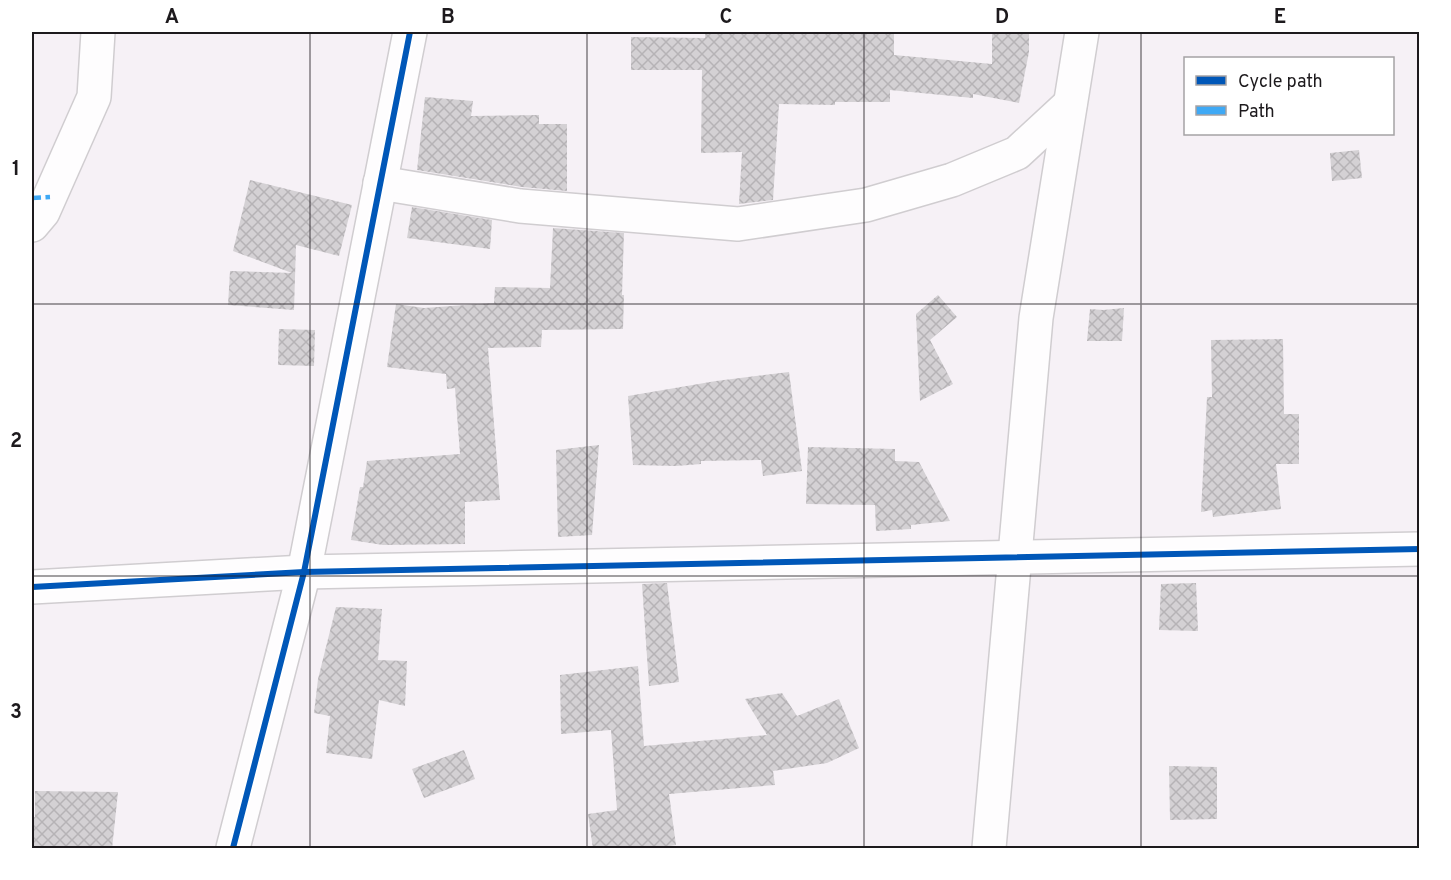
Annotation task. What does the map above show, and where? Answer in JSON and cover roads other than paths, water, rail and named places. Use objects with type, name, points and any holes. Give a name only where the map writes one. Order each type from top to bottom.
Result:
[{"type":"street","points":[[32,225],[43,212],[94,97],[98,32]]},
{"type":"street","points":[[233,849],[304,572],[410,32]]},
{"type":"street","points":[[989,849],[1036,318],[1082,32]]},
{"type":"street","points":[[380,183],[520,206],[738,224],[866,205],[952,180],[1017,153],[1070,104]]},
{"type":"street","points":[[32,586],[304,572],[1419,549]]}]
